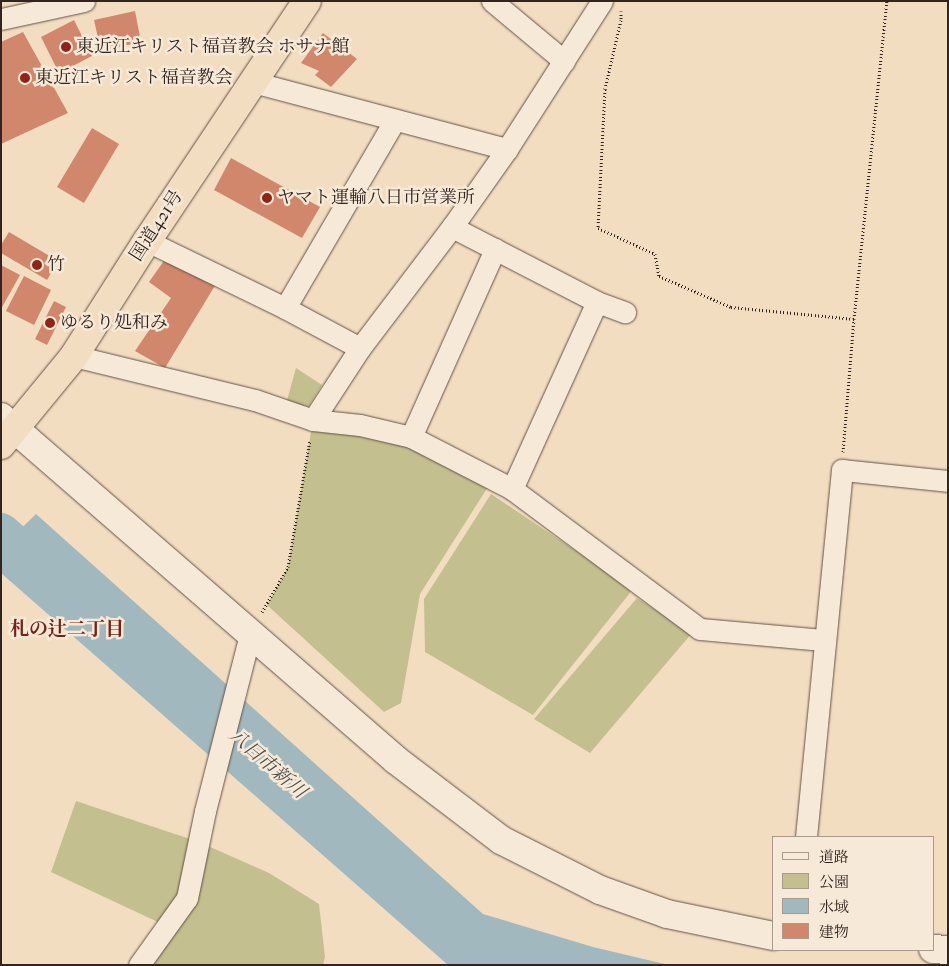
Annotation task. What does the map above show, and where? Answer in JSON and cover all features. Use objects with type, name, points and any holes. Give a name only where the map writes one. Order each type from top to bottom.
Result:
[{"type":"highway","name":"国道421号","points":[[6,431],[74,356],[147,242],[307,1]]},
{"type":"street","points":[[1,19],[84,1]]},
{"type":"street","points":[[495,3],[564,61]]},
{"type":"street","points":[[313,420],[360,348],[452,227],[507,149],[564,61],[611,4]]},
{"type":"street","points":[[253,82],[507,149]]},
{"type":"street","points":[[285,308],[396,120]]},
{"type":"street","points":[[452,227],[597,302],[625,312]]},
{"type":"street","points":[[147,242],[285,308],[360,348]]},
{"type":"street","points":[[411,437],[495,249]]},
{"type":"street","points":[[512,489],[597,302]]},
{"type":"street","points":[[74,356],[255,400],[313,420],[360,425],[411,437],[512,489],[700,630],[824,640]]},
{"type":"street","points":[[6,431],[250,634],[396,760],[501,840],[600,890],[666,914],[772,936]]},
{"type":"street","points":[[806,836],[842,470],[948,481]]},
{"type":"street","points":[[139,965],[187,898],[205,811],[250,634]]},
{"type":"street","points":[[934,949],[948,950]]},
{"type":"path","points":[[842,470],[854,319],[886,1]]},
{"type":"path","points":[[611,4],[621,20],[605,89],[598,228],[655,254],[659,276],[731,307],[854,319]]},
{"type":"path","points":[[250,634],[288,567],[313,420]]},
{"type":"green space","points":[[296,368],[322,385],[309,406],[286,404]]},
{"type":"green space","points":[[313,420],[360,425],[493,479],[420,594],[401,703],[384,712],[267,605],[288,567]]},
{"type":"green space","points":[[491,494],[633,589],[533,715],[425,652],[424,599]]},
{"type":"green space","points":[[637,598],[692,633],[590,753],[534,719]]},
{"type":"green space","points":[[76,801],[199,842],[269,873],[319,904],[325,957],[323,965],[144,965],[162,924],[51,872]]},
{"type":"water","name":"八日市新川","points":[[36,514],[483,914],[593,947],[669,965],[448,965],[1,573],[1,548]]},
{"type":"building","points":[[135,11],[141,42],[101,51],[94,20]]},
{"type":"building","name":"東近江キリスト福音教会 ホサナ館","points":[[74,20],[92,56],[59,73],[41,37]]},
{"type":"building","name":"東近江キリスト福音教会","points":[[23,32],[68,113],[1,144],[1,42]]},
{"type":"building","points":[[323,33],[357,59],[331,87],[315,75],[319,71],[301,63]]},
{"type":"building","points":[[92,128],[119,144],[84,203],[57,187]]},
{"type":"building","name":"ヤマト運輸八日市営業所","points":[[231,158],[320,207],[302,238],[214,190]]},
{"type":"building","points":[[9,232],[58,261],[47,280],[1,253],[1,245]]},
{"type":"building","points":[[173,248],[219,279],[165,368],[135,351],[171,298],[149,282]]},
{"type":"building","points":[[1,265],[20,275],[1,309]]},
{"type":"building","points":[[24,276],[51,290],[34,325],[6,311]]},
{"type":"building","name":"ゆるり処和み","points":[[54,301],[66,307],[47,345],[35,339]]},
{"type":"waterway","name":"八日市新川","points":[[1,530],[46,569]]},
{"type":"place","name":"東近江キリスト福音教会 ホサナ館","points":[[66,47]]},
{"type":"place","name":"東近江キリスト福音教会","points":[[25,78]]},
{"type":"place","name":"ヤマト運輸八日市営業所","points":[[267,198]]},
{"type":"place","name":"竹","points":[[37,265]]},
{"type":"place","name":"ゆるり処和み","points":[[50,323]]},
{"type":"district","name":"札の辻二丁目","points":[[67,630]]}]
